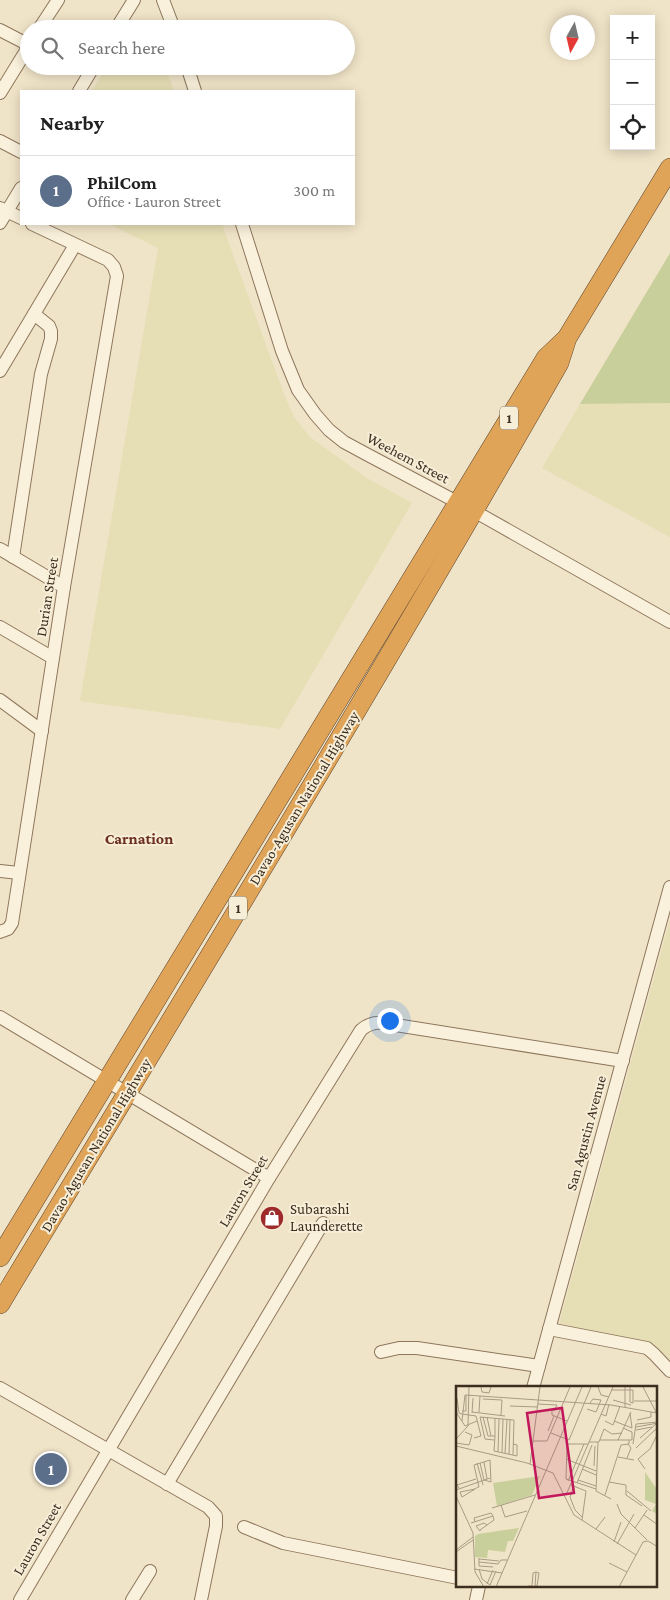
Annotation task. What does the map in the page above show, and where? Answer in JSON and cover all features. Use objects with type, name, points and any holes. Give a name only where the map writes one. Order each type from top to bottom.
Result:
[{"type":"highway","name":"Davao-Agusan National Highway","points":[[0,1304],[474,511],[559,363],[567,338],[670,168]]},
{"type":"highway","name":"Davao-Agusan National Highway","points":[[0,1257],[457,502],[546,358],[567,338]]},
{"type":"highway","points":[[173,972],[193,984]]},
{"type":"highway","points":[[80,1125],[99,1139]]},
{"type":"street","points":[[122,20],[134,0]]},
{"type":"street","points":[[163,0],[171,20]]},
{"type":"street","points":[[44,20],[55,1]]},
{"type":"street","points":[[0,30],[20,40]]},
{"type":"street","points":[[1,88],[20,59]]},
{"type":"street","points":[[80,90],[89,75]]},
{"type":"street","points":[[191,75],[195,90]]},
{"type":"street","points":[[0,141],[20,151]]},
{"type":"street","points":[[0,223],[4,210],[20,189]]},
{"type":"street","points":[[4,210],[20,218]]},
{"type":"street","points":[[0,371],[75,245],[34,225]]},
{"type":"street","name":"Weehem Street","points":[[242,225],[282,351],[298,390],[329,430],[344,442],[474,511],[670,622]]},
{"type":"street","name":"Durian Street","points":[[0,932],[8,929],[12,923],[64,587],[117,276],[114,267],[108,260],[75,245]]},
{"type":"street","points":[[13,557],[41,374],[51,339],[49,326],[34,314]]},
{"type":"street","points":[[0,549],[64,587]]},
{"type":"street","points":[[0,627],[53,658]]},
{"type":"street","points":[[0,702],[42,731]]},
{"type":"street","points":[[0,871],[19,873]]},
{"type":"street","name":"San Agustin Avenue","points":[[534,1386],[670,887]]},
{"type":"street","points":[[0,1017],[269,1178]]},
{"type":"street","name":"Lauron Street","points":[[20,1600],[269,1178],[356,1036],[367,1024],[383,1023],[622,1062]]},
{"type":"street","points":[[167,1484],[323,1222]]},
{"type":"street","points":[[550,1329],[647,1348],[670,1371]]},
{"type":"street","points":[[381,1352],[399,1348],[417,1348],[539,1366]]},
{"type":"street","points":[[0,1388],[208,1508],[216,1516],[216,1526],[201,1600]]},
{"type":"street","points":[[244,1527],[283,1543],[456,1578]]},
{"type":"street","points":[[132,1600],[150,1571]]},
{"type":"shaded area","points":[[102,75],[168,75],[174,90],[93,90]]},
{"type":"shaded area","points":[[111,225],[222,225],[294,417],[310,437],[367,478],[412,503],[280,729],[80,701],[158,248]]},
{"type":"shaded area","points":[[670,403],[670,537],[542,468],[580,404]]},
{"type":"shaded area","points":[[670,919],[670,1360],[653,1344],[559,1324]]},
{"type":"green space","points":[[670,253],[670,403],[580,404]]},
{"type":"place","name":"Subarashi Launderette","points":[[272,1218]]},
{"type":"place","name":"PhilCom","points":[[51,1469]]},
{"type":"district","name":"Carnation","points":[[139,838]]}]
